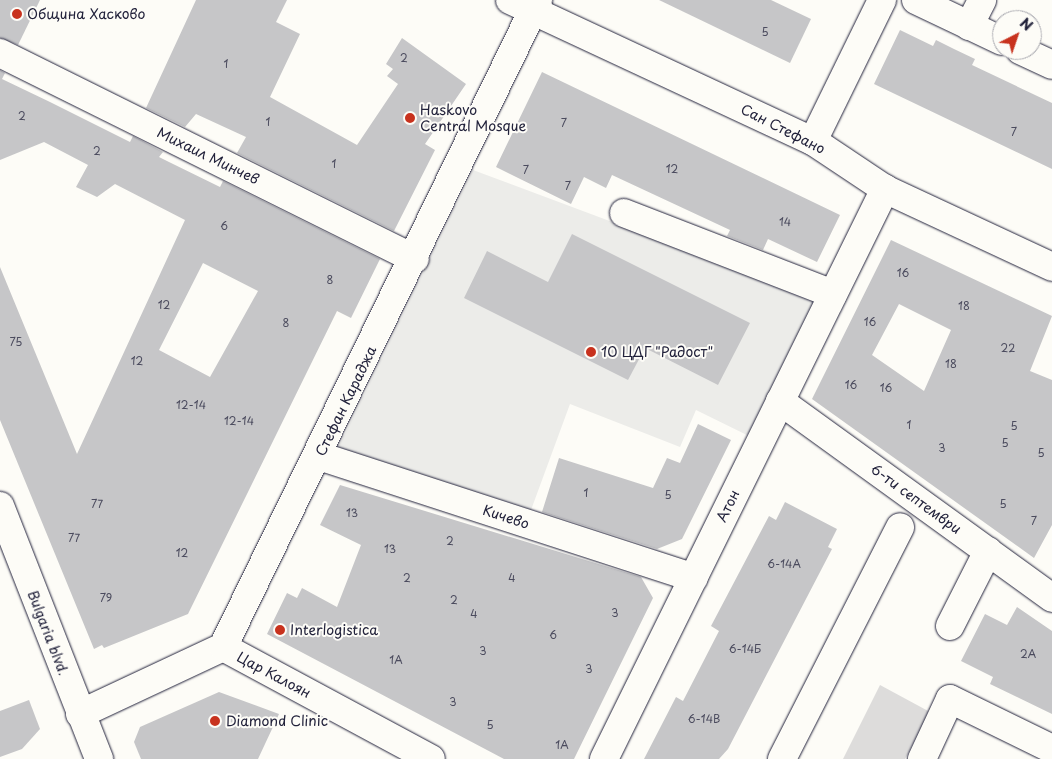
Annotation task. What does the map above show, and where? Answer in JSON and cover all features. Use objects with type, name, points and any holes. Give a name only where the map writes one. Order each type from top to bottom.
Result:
[{"type":"street","points":[[813,142],[882,0]]},
{"type":"street","points":[[916,0],[992,36]]},
{"type":"street","points":[[969,26],[982,0]]},
{"type":"street","name":"Сан Стефано","points":[[527,4],[813,142],[886,189],[1052,267]]},
{"type":"street","name":"Стефан Караджа","points":[[223,647],[415,259],[527,4]]},
{"type":"street","name":"Михаил Минчев","points":[[0,53],[415,259]]},
{"type":"street","name":"Атон","points":[[604,759],[886,189]]},
{"type":"street","points":[[624,213],[833,294]]},
{"type":"street","name":"6-ти септември","points":[[780,401],[1052,598]]},
{"type":"street","name":"Кичево","points":[[319,456],[694,578]]},
{"type":"street","name":"Bulgaria blvd.","points":[[0,506],[99,759]]},
{"type":"street","points":[[782,759],[900,527]]},
{"type":"street","points":[[950,626],[988,551]]},
{"type":"street","points":[[80,714],[223,647]]},
{"type":"street","name":"Цар Калоян","points":[[223,647],[431,759]]},
{"type":"street","points":[[922,759],[950,699],[1052,749]]},
{"type":"shaded area","name":"10 ЦДГ \"Радост\"","points":[[473,170],[821,300],[755,439],[696,410],[680,447],[570,404],[531,510],[338,448]]},
{"type":"shaded area","points":[[880,685],[930,712],[905,759],[843,759]]},
{"type":"building","name":"Община Хасково","points":[[0,0],[40,0],[18,45],[0,38]]},
{"type":"building","points":[[196,0],[287,0],[276,22],[300,34],[270,97],[357,145],[398,84],[387,76],[393,69],[386,64],[402,38],[466,84],[425,144],[435,150],[394,231],[237,153],[246,137],[196,114],[185,127],[146,108]]},
{"type":"building","points":[[659,0],[771,0],[811,19],[790,63]]},
{"type":"building","points":[[900,30],[933,46],[936,40],[975,59],[972,65],[1052,103],[1052,169],[874,84]]},
{"type":"building","points":[[0,70],[5,73],[2,79],[130,142],[133,136],[163,152],[159,157],[169,162],[220,187],[223,181],[380,259],[351,318],[337,311],[188,614],[104,648],[102,645],[94,649],[0,420],[0,267],[77,454],[185,220],[115,184],[97,197],[76,187],[88,165],[44,142],[0,160]],"holes":[[[203,263],[258,291],[210,377],[159,350]]]},
{"type":"building","points":[[542,72],[840,215],[817,262],[768,239],[763,250],[727,236],[730,230],[612,175],[606,188],[584,177],[571,204],[496,167]]},
{"type":"building","points":[[572,234],[750,323],[718,385],[645,348],[628,380],[464,298],[487,251],[548,282]]},
{"type":"building","points":[[891,240],[1052,316],[1030,371],[1052,380],[1052,525],[1034,558],[812,399]],"holes":[[[899,304],[951,330],[924,391],[872,355]]]},
{"type":"building","points":[[698,424],[731,440],[682,539],[657,549],[542,512],[559,458],[653,488],[667,458],[680,463]]},
{"type":"building","points":[[340,485],[641,577],[653,598],[574,759],[504,759],[267,634],[287,593],[297,598],[302,588],[337,607],[361,545],[320,525]]},
{"type":"building","points":[[785,502],[837,529],[828,547],[832,549],[728,749],[719,759],[644,759],[676,697],[683,701],[719,631],[711,626],[769,516],[776,520]]},
{"type":"building","points":[[1017,607],[1052,631],[1052,714],[990,684],[993,677],[961,661],[985,614],[1007,625]]},
{"type":"building","name":"Diamond Clinic","points":[[219,692],[279,714],[258,759],[141,759],[134,742],[140,727]]},
{"type":"building","points":[[29,700],[40,729],[22,749],[0,757],[0,711]]},
{"type":"place","name":"Община Хасково","points":[[17,14]]},
{"type":"place","name":"Haskovo Central Mosque","points":[[410,118]]},
{"type":"place","name":"10 ЦДГ \"Радост\"","points":[[591,352]]},
{"type":"place","name":"Interlogistica","points":[[280,630]]},
{"type":"place","name":"Diamond Clinic","points":[[215,721]]}]
